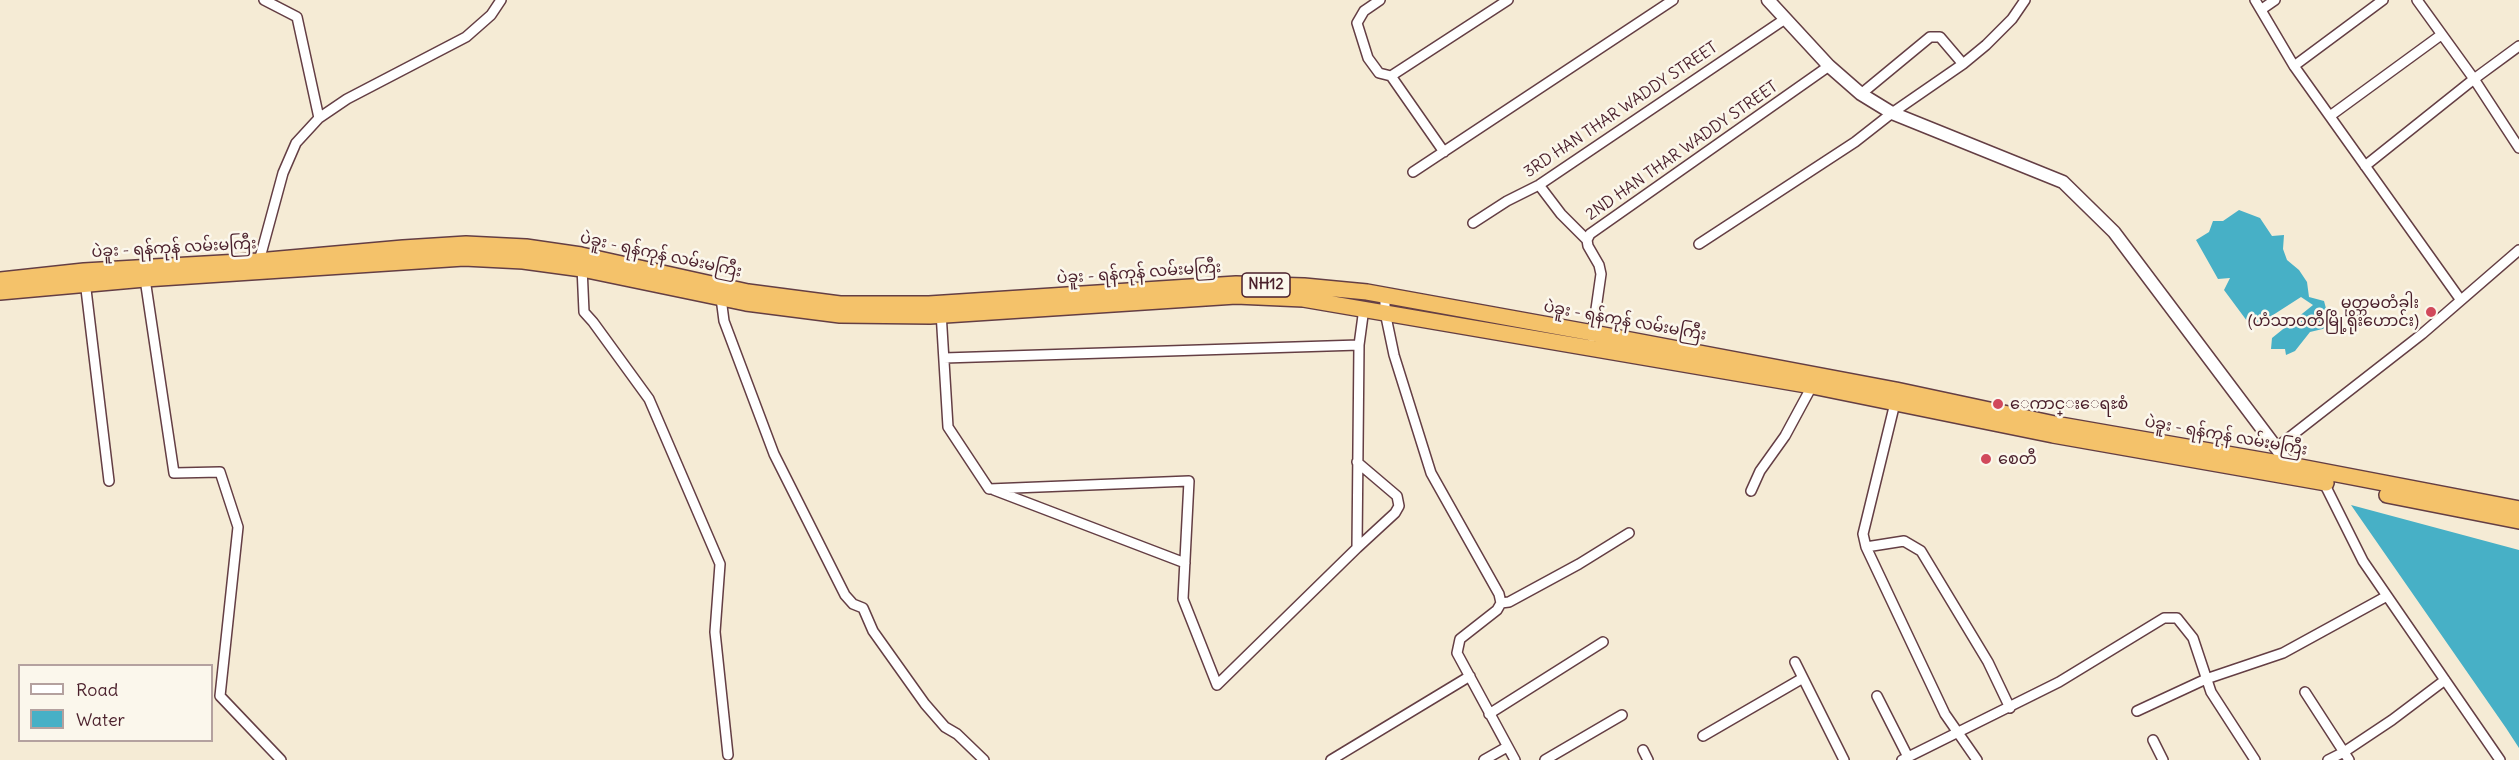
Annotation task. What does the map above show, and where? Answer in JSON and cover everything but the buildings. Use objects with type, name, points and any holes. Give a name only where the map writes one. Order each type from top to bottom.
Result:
[{"type":"highway","name":"ပဲခူး - ရန်ကုန် လမ်းမကြီး","points":[[0,292],[84,278],[145,279],[403,248],[466,244],[526,247],[721,298],[840,315],[1236,296],[1303,299],[1591,340],[1896,390],[2293,471],[2519,521]]},
{"type":"highway","name":"ပဲခူး - ရန်ကုန် လမ်းမကြီး","points":[[582,262],[748,292],[840,304],[941,309],[1236,284],[1304,286],[1386,295],[1812,387],[2053,435],[2293,471]]},
{"type":"highway","name":"ပဲခူး - ရန်ကုန် လမ်းမကြီး","points":[[0,280],[84,278],[258,267]]},
{"type":"highway","name":"ပဲခူး - ရန်ကုန် လမ်းမကြီး","points":[[2321,477],[2519,509]]},
{"type":"street","points":[[264,0],[297,17],[319,118]]},
{"type":"street","points":[[258,267],[283,173],[296,144],[319,118],[347,99],[466,37],[491,15],[501,0]]},
{"type":"street","points":[[1380,0],[1364,10],[1357,23],[1368,58],[1379,73],[1390,76],[1444,152]]},
{"type":"street","points":[[1390,76],[1508,0]]},
{"type":"street","points":[[1413,172],[1673,0]]},
{"type":"street","points":[[1768,0],[1829,66],[1861,94],[1892,113],[2063,182],[2114,232],[2293,471]]},
{"type":"street","points":[[1699,244],[1855,142],[1892,113],[1963,64],[2012,19],[2025,0]]},
{"type":"street","points":[[2255,0],[2294,66],[2460,299]]},
{"type":"street","points":[[2262,9],[2275,0]]},
{"type":"street","points":[[2294,66],[2383,0]]},
{"type":"street","points":[[2417,0],[2474,79],[2519,148]]},
{"type":"street","name":"3RD HAN THAR WADDY STREET","points":[[1473,223],[1507,201],[1539,185],[1785,19]]},
{"type":"street","points":[[2330,116],[2441,35]]},
{"type":"street","points":[[1861,94],[1929,37],[1940,37],[1963,64]]},
{"type":"street","points":[[2365,166],[2519,46]]},
{"type":"street","name":"2ND HAN THAR WADDY STREET","points":[[1591,340],[1600,274],[1587,240],[1590,234],[1829,66]]},
{"type":"street","points":[[1539,185],[1561,214],[1587,240]]},
{"type":"street","points":[[2277,447],[2422,334],[2519,250]]},
{"type":"street","points":[[582,262],[584,312],[649,399],[720,564],[715,632],[728,755]]},
{"type":"street","points":[[84,278],[110,481]]},
{"type":"street","points":[[145,279],[174,473],[220,472],[238,527],[220,696],[281,760]]},
{"type":"street","points":[[1386,295],[1385,312],[1394,355],[1431,473],[1499,594],[1501,603],[1497,610],[1460,639],[1457,653],[1515,760]]},
{"type":"street","points":[[721,298],[724,321],[774,454],[845,596],[853,604],[863,608],[873,631],[945,727],[957,734],[984,760]]},
{"type":"street","points":[[1357,548],[1359,345],[1364,308]]},
{"type":"street","points":[[941,309],[948,427],[989,489],[1185,562]]},
{"type":"street","points":[[944,358],[1359,345]]},
{"type":"street","points":[[1751,491],[1760,471],[1785,436],[1812,387]]},
{"type":"street","points":[[1894,403],[1863,534],[1866,548],[1945,714],[1977,760]]},
{"type":"street","points":[[989,489],[1189,481],[1183,599],[1217,685],[1395,513],[1399,506],[1397,496],[1357,462]]},
{"type":"street","points":[[2321,477],[2363,561],[2500,760]]},
{"type":"street","points":[[1501,603],[1509,602],[1629,532]]},
{"type":"street","points":[[1866,548],[1904,541],[1921,551],[1988,662],[2010,708]]},
{"type":"street","points":[[2137,711],[2206,679],[2283,653],[2387,596]]},
{"type":"street","points":[[1877,696],[1905,759],[2059,682],[2164,618],[2177,618],[2193,638],[2211,692],[2255,760]]},
{"type":"street","points":[[1489,714],[1603,642]]},
{"type":"street","points":[[1795,662],[1844,760]]},
{"type":"street","points":[[1331,760],[1470,676]]},
{"type":"street","points":[[1702,736],[1803,678]]},
{"type":"street","points":[[2328,760],[2346,756],[2445,680]]},
{"type":"street","points":[[2305,692],[2346,756]]},
{"type":"street","points":[[1545,760],[1622,715]]},
{"type":"street","points":[[2153,740],[2163,760]]},
{"type":"street","points":[[1484,760],[1507,747]]},
{"type":"street","points":[[1643,750],[1648,760]]},
{"type":"water","points":[[2239,210],[2260,218],[2272,236],[2284,235],[2283,249],[2287,260],[2299,270],[2307,282],[2309,297],[2324,301],[2331,327],[2310,332],[2295,351],[2286,355],[2285,349],[2271,349],[2272,338],[2313,305],[2301,297],[2259,324],[2247,321],[2224,290],[2230,278],[2218,279],[2196,240],[2209,232],[2213,221],[2223,221]]},
{"type":"water","points":[[2351,505],[2519,550],[2519,748],[2506,728]]},
{"type":"place","name":"မုတ္တမတံခါး (ဟံသာဝတီမြို့ရိုးဟောင်း)","points":[[2431,312]]},
{"type":"place","name":"ေကာင္းေရႊစံ","points":[[1998,404]]},
{"type":"place","name":"စေတီ","points":[[1986,459]]}]
